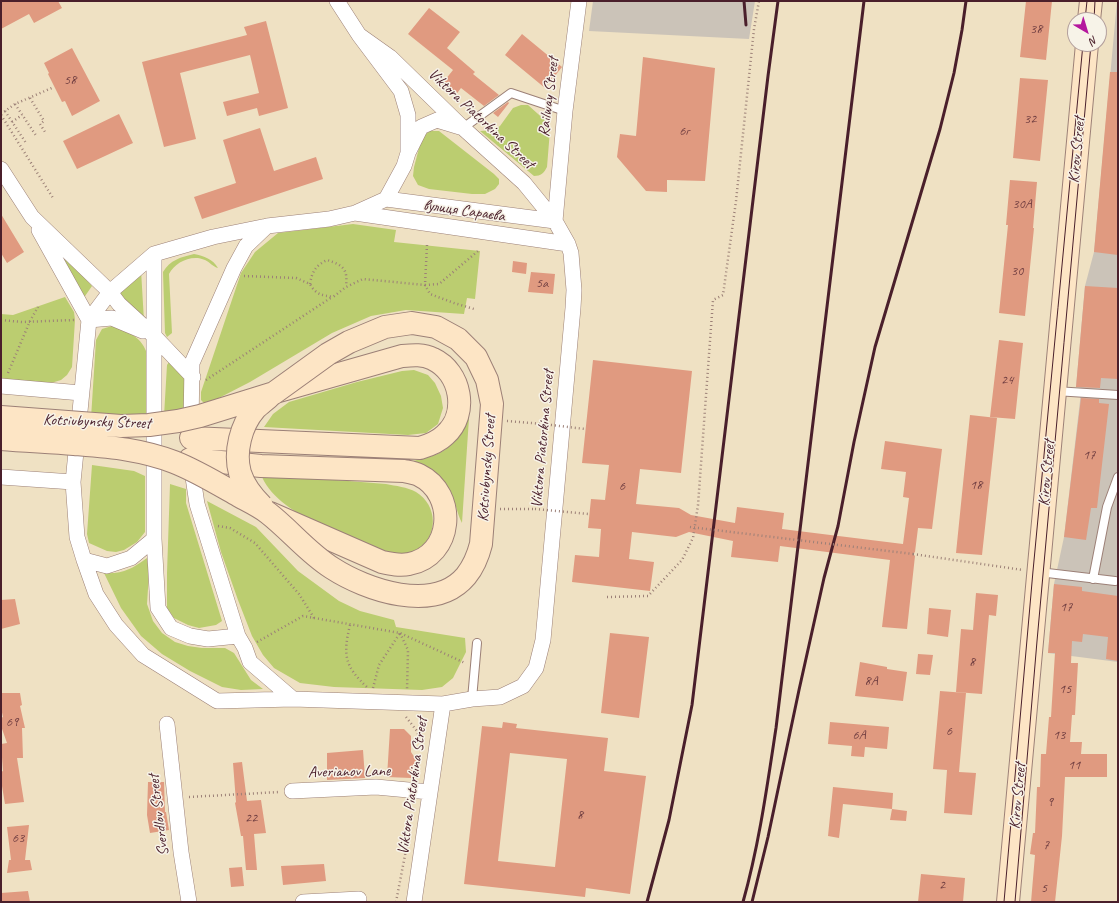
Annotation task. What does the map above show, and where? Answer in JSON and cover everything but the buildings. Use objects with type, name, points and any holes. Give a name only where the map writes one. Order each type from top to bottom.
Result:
[{"type":"street","name":"Viktora Piatorkina Street","points":[[337,1],[360,35],[390,57],[463,128],[524,183],[555,221],[568,244],[571,253],[574,290],[573,308],[543,640],[536,668],[523,686],[500,697],[472,699],[443,704],[414,902]]},
{"type":"street","name":"Railway Street","points":[[555,221],[565,111],[579,1]]},
{"type":"street","points":[[1090,12],[1091,1]]},
{"type":"street","points":[[360,35],[401,91],[408,115],[408,153]]},
{"type":"street","name":"Kirov Street","points":[[1008,902],[1086,52]]},
{"type":"street","points":[[386,199],[404,166],[408,153],[421,127],[437,120],[463,128]]},
{"type":"street","points":[[1,169],[32,217],[89,320]]},
{"type":"street","points":[[443,704],[293,699],[216,701],[143,655],[116,625],[96,594],[77,537],[73,482],[89,320],[110,292],[154,254],[213,237],[267,226],[329,219],[354,214],[386,199],[555,221]]},
{"type":"street","name":"вулиця Сараєва","points":[[354,214],[568,244]]},
{"type":"street","points":[[32,217],[110,292],[119,304],[199,379]]},
{"type":"street","points":[[267,226],[246,246],[234,268],[192,362],[199,379],[190,449],[197,504],[241,642],[250,662],[293,699]]},
{"type":"street","points":[[154,254],[154,539],[158,608],[171,628],[190,636],[241,642]]},
{"type":"street","points":[[89,320],[112,318],[154,336]]},
{"type":"street","name":"Kotsiubynsky Street","points":[[1,417],[121,426],[149,425],[200,416],[274,393],[315,362],[349,342],[385,327],[412,323],[436,327],[458,339],[476,357],[487,380],[492,404],[481,544],[476,562],[465,577],[451,589],[433,595],[414,596],[390,594],[364,585],[332,568],[315,555],[267,512],[175,462],[121,447],[1,439]]},
{"type":"street","points":[[190,449],[261,466],[404,471],[419,475],[432,483],[441,495],[446,510],[446,525],[442,538],[434,550],[424,559],[411,564],[397,565],[382,562],[267,512],[247,487],[240,472],[238,452],[241,435],[246,422],[255,410],[274,393],[402,356],[419,355],[433,359],[445,368],[454,380],[459,394],[459,408],[455,422],[446,434],[434,443],[420,448],[406,448],[190,449]]},
{"type":"street","points":[[2,387],[81,392]]},
{"type":"street","points":[[1,477],[73,482]]},
{"type":"street","points":[[84,560],[107,566],[131,558],[154,539]]},
{"type":"street","name":"Sverdlov Street","points":[[167,724],[189,902]]},
{"type":"street","name":"Averianov Lane","points":[[292,791],[376,787],[430,792]]},
{"type":"street","points":[[303,902],[359,899]]},
{"type":"lane","points":[[463,128],[511,93],[565,111]]},
{"type":"lane","points":[[1055,391],[1118,395]]},
{"type":"lane","points":[[1093,579],[1107,507],[1118,477]]},
{"type":"lane","points":[[1038,572],[1115,582]]},
{"type":"lane","points":[[472,699],[477,643]]},
{"type":"path","points":[[607,597],[648,596],[682,560],[693,538],[698,505],[713,300],[723,294],[736,194],[754,29],[759,1]]},
{"type":"path","points":[[53,198],[1,114],[15,104],[54,87]]},
{"type":"path","points":[[30,98],[44,121],[40,124],[45,132]]},
{"type":"path","points":[[15,104],[37,137]]},
{"type":"path","points":[[5,111],[26,143]]},
{"type":"path","points":[[12,122],[22,115]]},
{"type":"path","points":[[427,245],[425,285],[430,294],[454,303],[474,308]]},
{"type":"path","points":[[199,379],[333,297],[346,287],[363,279],[425,285],[440,284],[478,251]]},
{"type":"path","points":[[310,284],[312,272],[319,264],[327,260],[337,263],[344,268],[347,277],[346,287]]},
{"type":"path","points":[[240,276],[296,278],[310,284],[314,290],[321,295],[333,297]]},
{"type":"path","points":[[2,387],[30,321],[38,306]]},
{"type":"path","points":[[1,320],[89,320]]},
{"type":"path","points":[[491,419],[585,429]]},
{"type":"path","points":[[484,509],[535,509],[589,514]]},
{"type":"path","points":[[205,529],[220,526],[230,528],[255,543],[298,594],[314,618]]},
{"type":"path","points":[[690,527],[912,554],[1038,572]]},
{"type":"path","points":[[241,642],[303,616],[400,633],[474,667]]},
{"type":"path","points":[[350,624],[346,644],[347,661],[357,678],[372,691],[379,665],[400,633]]},
{"type":"path","points":[[400,633],[408,650],[408,690],[400,690]]},
{"type":"path","points":[[176,798],[292,791]]},
{"type":"shaded area","points":[[593,1],[755,1],[749,39],[589,31]]},
{"type":"shaded area","points":[[1117,1],[1118,662],[1048,653],[1054,584],[1064,537],[1080,401],[1081,388],[1076,387],[1085,286],[1094,252]]},
{"type":"green space","points":[[521,105],[528,105],[547,122],[550,130],[547,167],[540,175],[534,176],[480,131],[494,130],[500,126],[513,108]]},
{"type":"green space","points":[[430,131],[439,131],[494,174],[499,179],[499,184],[495,189],[485,194],[472,194],[429,189],[418,185],[413,176],[414,167],[422,137]]},
{"type":"green space","points":[[353,224],[396,230],[394,242],[480,251],[475,299],[467,298],[464,314],[406,310],[371,316],[332,333],[250,382],[215,400],[204,403],[201,400],[201,392],[241,273],[255,252],[278,233]]},
{"type":"green space","points":[[49,238],[92,286],[83,299]]},
{"type":"green space","points":[[194,254],[208,258],[214,262],[218,268],[205,260],[195,258],[184,260],[175,266],[169,274],[172,333],[167,337],[165,333],[163,272],[172,262]]},
{"type":"green space","points":[[141,270],[144,321],[117,292]]},
{"type":"green space","points":[[65,297],[74,312],[75,320],[72,367],[67,375],[61,380],[51,383],[1,379],[1,314],[13,315]]},
{"type":"green space","points":[[112,326],[132,334],[144,346],[146,351],[148,374],[146,418],[91,418],[96,340],[102,329]]},
{"type":"green space","points":[[169,362],[186,378],[185,411],[164,416],[167,365]]},
{"type":"green space","points":[[414,370],[428,375],[435,383],[441,396],[443,408],[438,424],[426,433],[408,435],[264,427],[273,414],[289,402],[357,382],[402,371]]},
{"type":"green space","points":[[469,418],[462,523],[449,490],[407,462],[430,457],[445,450],[457,438]]},
{"type":"green space","points":[[92,465],[134,471],[145,476],[145,532],[137,542],[124,550],[116,552],[107,551],[89,543],[87,534]]},
{"type":"green space","points":[[261,474],[386,484],[409,489],[416,492],[429,505],[433,521],[432,530],[424,545],[409,555],[393,554],[338,533],[299,514],[282,502],[269,489]]},
{"type":"green space","points":[[170,484],[186,489],[186,503],[222,621],[216,625],[199,628],[188,625],[174,618],[167,608]]},
{"type":"green space","points":[[207,501],[256,527],[298,571],[339,601],[360,611],[394,620],[396,627],[465,638],[466,652],[453,678],[442,687],[422,690],[334,687],[300,683],[274,668],[263,655],[252,636],[221,552]]},
{"type":"green space","points":[[147,558],[149,573],[147,604],[153,621],[162,633],[175,642],[188,646],[202,648],[225,648],[234,653],[251,680],[263,689],[241,690],[222,687],[190,671],[162,654],[141,636],[121,608],[104,573],[122,572],[137,565]]},
{"type":"tram line","points":[[1086,12],[1087,1]]},
{"type":"tram line","points":[[1094,12],[1095,1]]},
{"type":"tram line","points":[[1004,902],[1033,571],[1082,52]]},
{"type":"tram line","points":[[1015,902],[1090,52]]},
{"type":"railway","points":[[744,1],[746,25]]},
{"type":"railway","points":[[647,902],[669,820],[692,705],[778,1]]},
{"type":"railway","points":[[743,902],[758,837],[776,728],[864,1]]},
{"type":"railway","points":[[752,902],[768,837],[824,578],[838,526],[854,442],[875,347],[940,129],[954,73],[966,1]]}]
